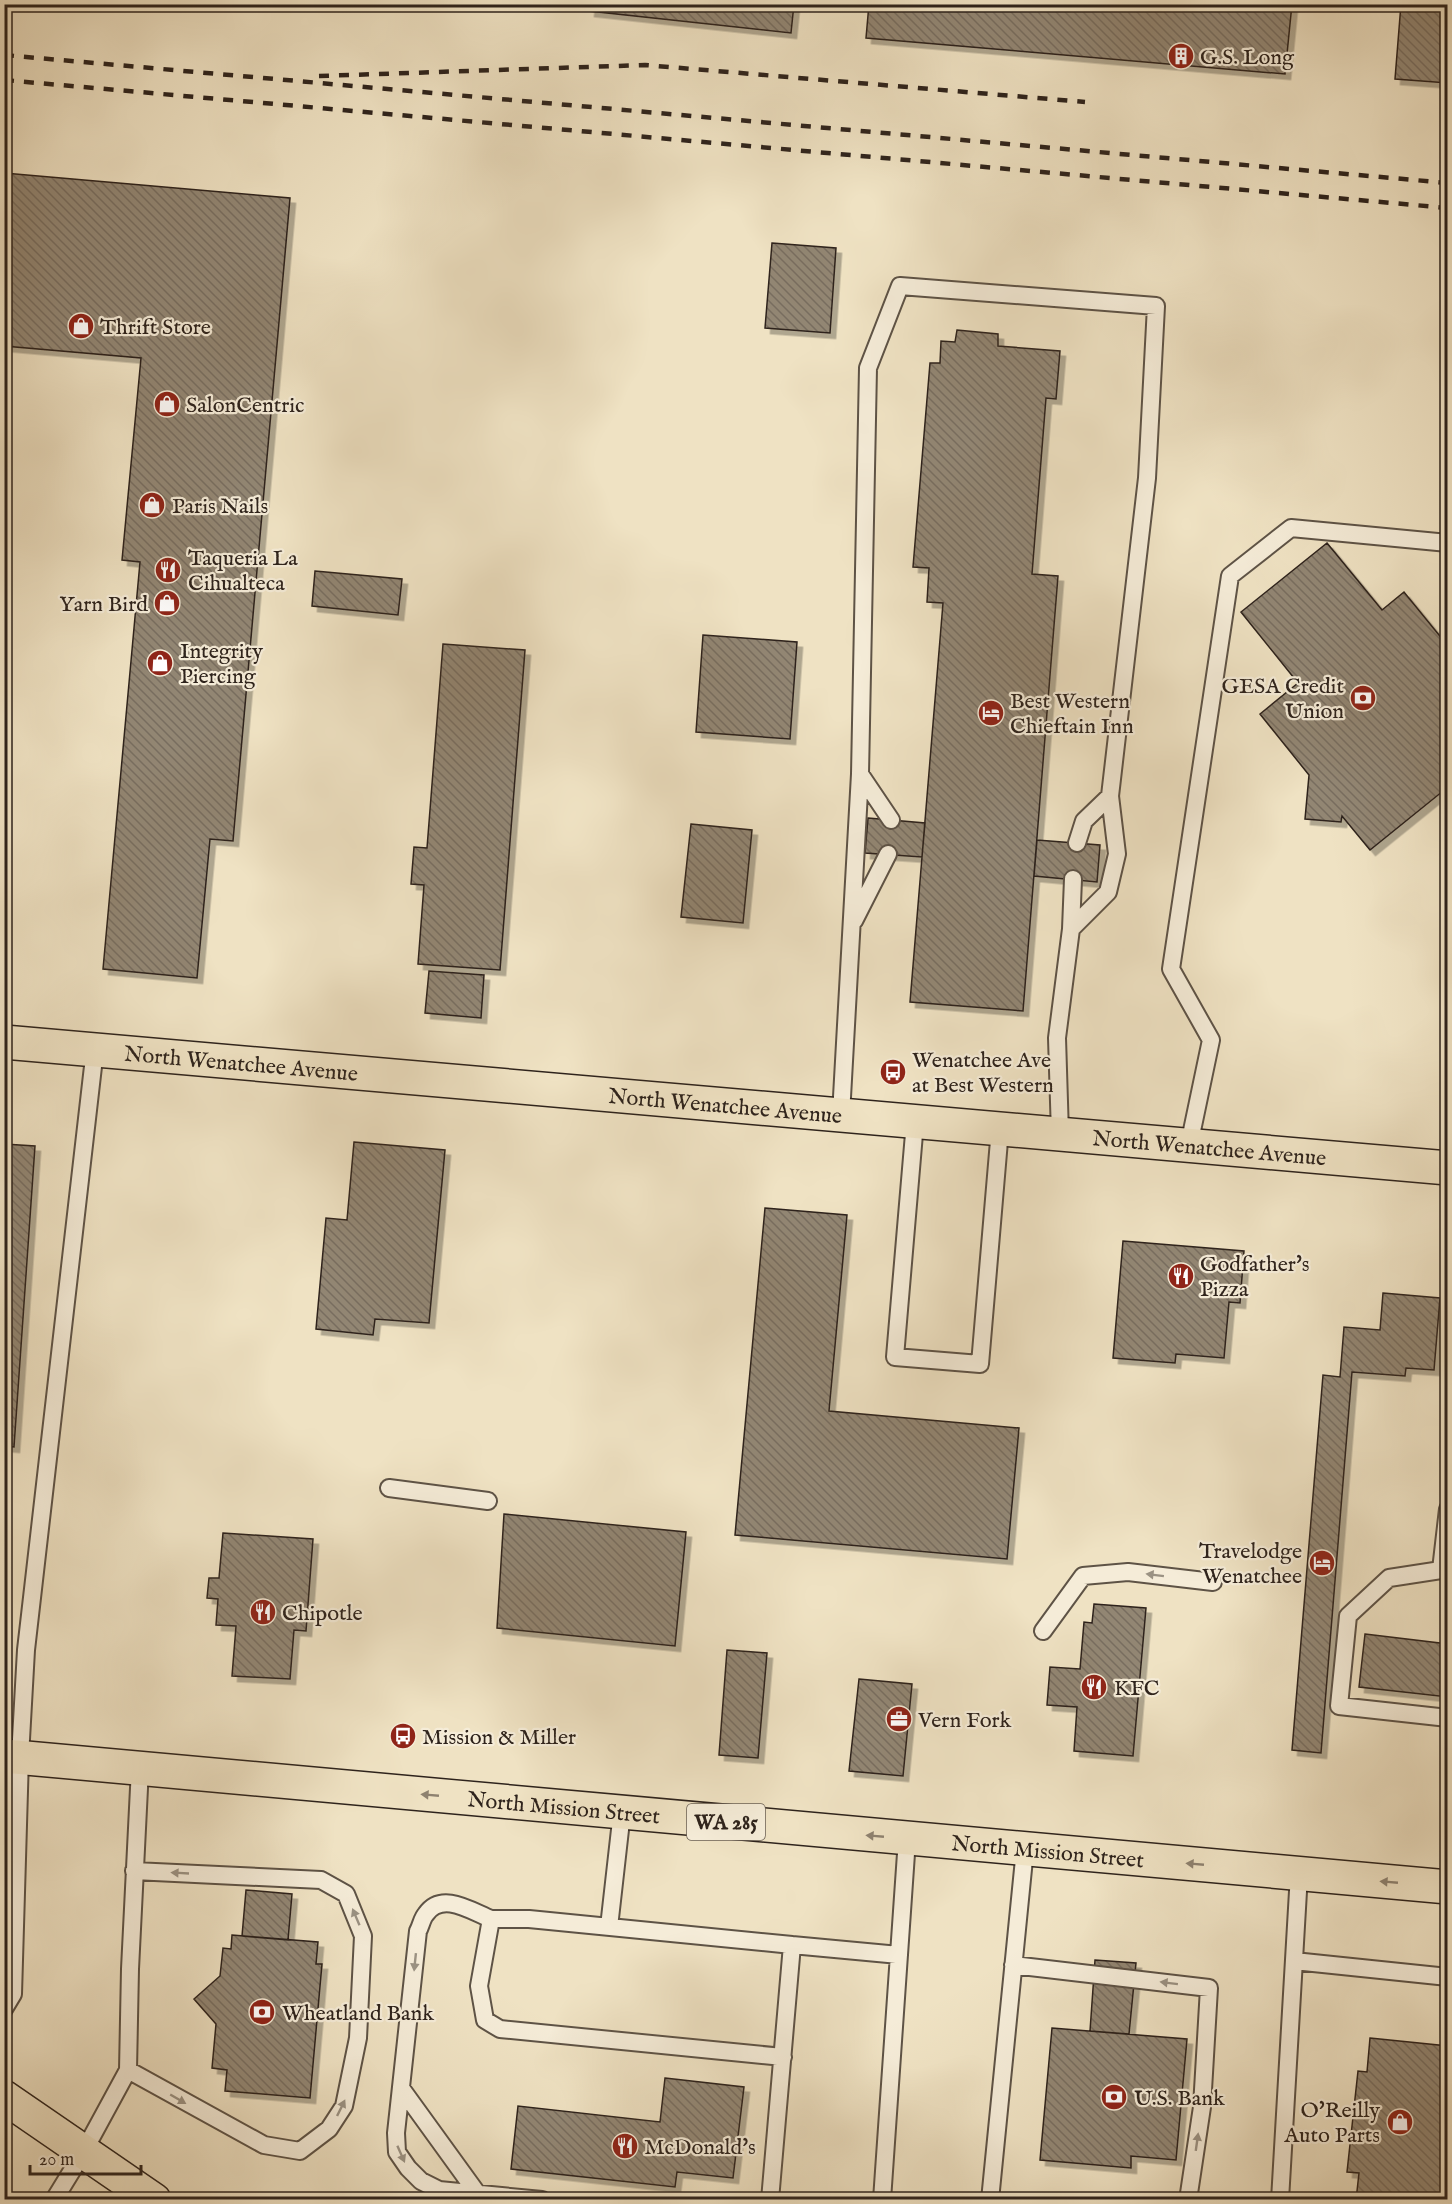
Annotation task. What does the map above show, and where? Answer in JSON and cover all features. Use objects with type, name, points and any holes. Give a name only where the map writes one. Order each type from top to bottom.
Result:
[{"type":"main road","name":"North Wenatchee Avenue","points":[[4,1042],[1448,1168]]},
{"type":"main road","name":"North Mission Street","points":[[12,1756],[1448,1887]]},
{"type":"main road","points":[[4,2097],[154,2199]]},
{"type":"lane","points":[[841,1115],[860,774],[868,368],[900,286],[1156,306],[1147,478],[1110,796],[1118,854],[1108,892],[1071,929]]},
{"type":"lane","points":[[1189,1145],[1210,1040],[1171,969],[1230,576],[1292,528],[1448,543]]},
{"type":"lane","points":[[860,774],[891,820]]},
{"type":"lane","points":[[1077,843],[1084,821],[1110,796]]},
{"type":"lane","points":[[851,927],[888,854]]},
{"type":"lane","points":[[1059,1134],[1058,1038],[1071,929],[1073,879]]},
{"type":"lane","points":[[4,2009],[13,1994],[12,1756],[95,1049]]},
{"type":"lane","points":[[915,1122],[896,1357],[906,1358],[980,1364],[1000,1129]]},
{"type":"lane","points":[[388,1488],[488,1500]]},
{"type":"lane","points":[[1448,1509],[1441,1570],[1389,1578],[1348,1616],[1339,1706],[1448,1718]]},
{"type":"lane","points":[[1043,1631],[1083,1575],[1128,1572],[1213,1582]]},
{"type":"lane","points":[[54,2199],[84,2151],[128,2070],[134,1871],[140,1768]]},
{"type":"lane","points":[[609,1927],[622,1812]]},
{"type":"lane","points":[[882,2199],[907,1839]]},
{"type":"lane","points":[[990,2199],[1025,1849]]},
{"type":"lane","points":[[128,2070],[264,2145],[300,2151],[329,2129],[344,2106],[358,2038],[363,1936],[346,1894],[321,1880],[134,1871]]},
{"type":"lane","points":[[1280,2199],[1299,1874]]},
{"type":"lane","points":[[542,2199],[440,2190],[422,2181],[408,2168],[397,2152],[396,2133],[418,1931],[426,1913],[437,1904],[452,1902],[491,1919],[529,1919],[792,1946],[899,1954]]},
{"type":"lane","points":[[491,1919],[479,1986],[485,2020],[500,2029],[783,2057]]},
{"type":"lane","points":[[771,2199],[792,1946]]},
{"type":"lane","points":[[1294,1961],[1448,1977]]},
{"type":"lane","points":[[1013,1965],[1209,1988],[1202,2107],[1188,2199]]},
{"type":"lane","points":[[401,2088],[477,2193]]},
{"type":"building","points":[[590,4],[794,4],[791,33],[589,11]]},
{"type":"building","name":"G.S. Long","points":[[869,4],[1292,4],[1285,74],[866,38]]},
{"type":"building","points":[[1401,4],[1448,4],[1448,83],[1395,79]]},
{"type":"building","points":[[4,173],[290,198],[233,841],[210,839],[197,978],[103,969],[140,562],[122,560],[141,358],[4,346]]},
{"type":"building","points":[[772,243],[836,248],[830,333],[765,328]]},
{"type":"building","name":"Best Western Chieftain Inn","points":[[957,330],[998,334],[998,346],[1060,351],[1056,399],[1046,398],[1032,574],[1058,576],[1023,1011],[910,1002],[943,603],[927,602],[929,568],[913,567],[930,363],[940,363],[941,341],[955,342]]},
{"type":"building","name":"GESA Credit Union","points":[[1327,543],[1382,610],[1404,592],[1448,646],[1448,787],[1370,850],[1342,816],[1341,822],[1305,819],[1309,775],[1260,714],[1298,683],[1241,612]]},
{"type":"building","points":[[315,571],[402,579],[398,615],[312,606]]},
{"type":"building","points":[[703,635],[797,642],[790,739],[696,732]]},
{"type":"building","points":[[443,644],[525,650],[500,970],[418,964],[424,885],[411,884],[414,847],[427,848]]},
{"type":"building","points":[[868,818],[925,823],[922,857],[865,853]]},
{"type":"building","points":[[691,824],[752,830],[743,923],[681,917]]},
{"type":"building","points":[[1037,840],[1100,845],[1097,882],[1034,876]]},
{"type":"building","points":[[429,971],[484,975],[481,1018],[425,1013]]},
{"type":"building","points":[[354,1142],[445,1150],[429,1323],[375,1319],[373,1335],[316,1329],[326,1218],[347,1220]]},
{"type":"building","points":[[4,1144],[35,1146],[14,1447],[4,1446]]},
{"type":"building","points":[[765,1208],[847,1215],[829,1411],[1019,1428],[1007,1559],[735,1535]]},
{"type":"building","name":"Godfather's Pizza","points":[[1123,1241],[1244,1251],[1240,1303],[1229,1302],[1224,1358],[1176,1354],[1175,1363],[1113,1358]]},
{"type":"building","name":"Travelodge Wenatchee","points":[[1383,1293],[1440,1298],[1434,1370],[1406,1368],[1405,1376],[1352,1372],[1321,1753],[1292,1750],[1323,1375],[1340,1377],[1344,1327],[1380,1330]]},
{"type":"building","points":[[504,1514],[686,1532],[675,1646],[497,1628]]},
{"type":"building","name":"Chipotle","points":[[223,1533],[313,1539],[306,1631],[294,1630],[290,1679],[232,1676],[236,1626],[216,1625],[218,1599],[207,1598],[209,1578],[219,1578]]},
{"type":"building","name":"KFC","points":[[1094,1604],[1146,1608],[1133,1756],[1074,1751],[1077,1707],[1047,1705],[1050,1667],[1080,1669],[1084,1622],[1092,1623]]},
{"type":"building","points":[[1365,1634],[1448,1644],[1448,1697],[1359,1687]]},
{"type":"building","points":[[727,1650],[767,1653],[758,1758],[719,1755]]},
{"type":"building","points":[[859,1679],[912,1684],[903,1776],[849,1771]]},
{"type":"building","points":[[246,1890],[292,1894],[288,1940],[242,1936]]},
{"type":"building","name":"Wheatland Bank","points":[[232,1935],[318,1942],[316,1964],[322,1964],[310,2098],[225,2091],[227,2070],[212,2068],[216,2024],[194,1999],[220,1976],[223,1948],[231,1949]]},
{"type":"building","points":[[1095,1960],[1136,1963],[1129,2034],[1090,2031]]},
{"type":"building","name":"U.S. Bank","points":[[1052,2028],[1187,2039],[1176,2160],[1131,2156],[1131,2168],[1040,2160]]},
{"type":"building","name":"O'Reilly Auto Parts","points":[[1370,2038],[1448,2046],[1448,2200],[1356,2200],[1359,2173],[1347,2172],[1358,2071],[1367,2072]]},
{"type":"building","name":"McDonald's","points":[[665,2078],[744,2087],[733,2178],[677,2172],[675,2187],[511,2169],[518,2106],[660,2122]]},
{"type":"building","points":[[4,2187],[22,2200],[4,2200]]},
{"type":"railway","points":[[4,55],[1448,183]]},
{"type":"railway","points":[[319,76],[645,65],[1085,102]]},
{"type":"railway","points":[[4,80],[1448,208]]},
{"type":"place","name":"G.S. Long","points":[[1181,56]]},
{"type":"place","name":"Thrift Store","points":[[81,326]]},
{"type":"place","name":"SalonCentric","points":[[167,404]]},
{"type":"place","name":"Paris Nails","points":[[152,505]]},
{"type":"place","name":"Taqueria La Cihualteca","points":[[168,570]]},
{"type":"place","name":"Yarn Bird","points":[[167,603]]},
{"type":"place","name":"Integrity Piercing","points":[[160,663]]},
{"type":"place","name":"GESA Credit Union","points":[[1363,698]]},
{"type":"place","name":"Best Western Chieftain Inn","points":[[991,713]]},
{"type":"place","name":"Wenatchee Ave at Best Western","points":[[893,1072]]},
{"type":"place","name":"Godfather's Pizza","points":[[1181,1276]]},
{"type":"place","name":"Travelodge Wenatchee","points":[[1322,1563]]},
{"type":"place","name":"Chipotle","points":[[263,1612]]},
{"type":"place","name":"KFC","points":[[1094,1687]]},
{"type":"place","name":"Vern Fork","points":[[899,1719]]},
{"type":"place","name":"Mission & Miller","points":[[403,1736]]},
{"type":"place","name":"Wheatland Bank","points":[[262,2012]]},
{"type":"place","name":"U.S. Bank","points":[[1114,2097]]},
{"type":"place","name":"O'Reilly Auto Parts","points":[[1400,2122]]},
{"type":"place","name":"McDonald's","points":[[625,2146]]}]
